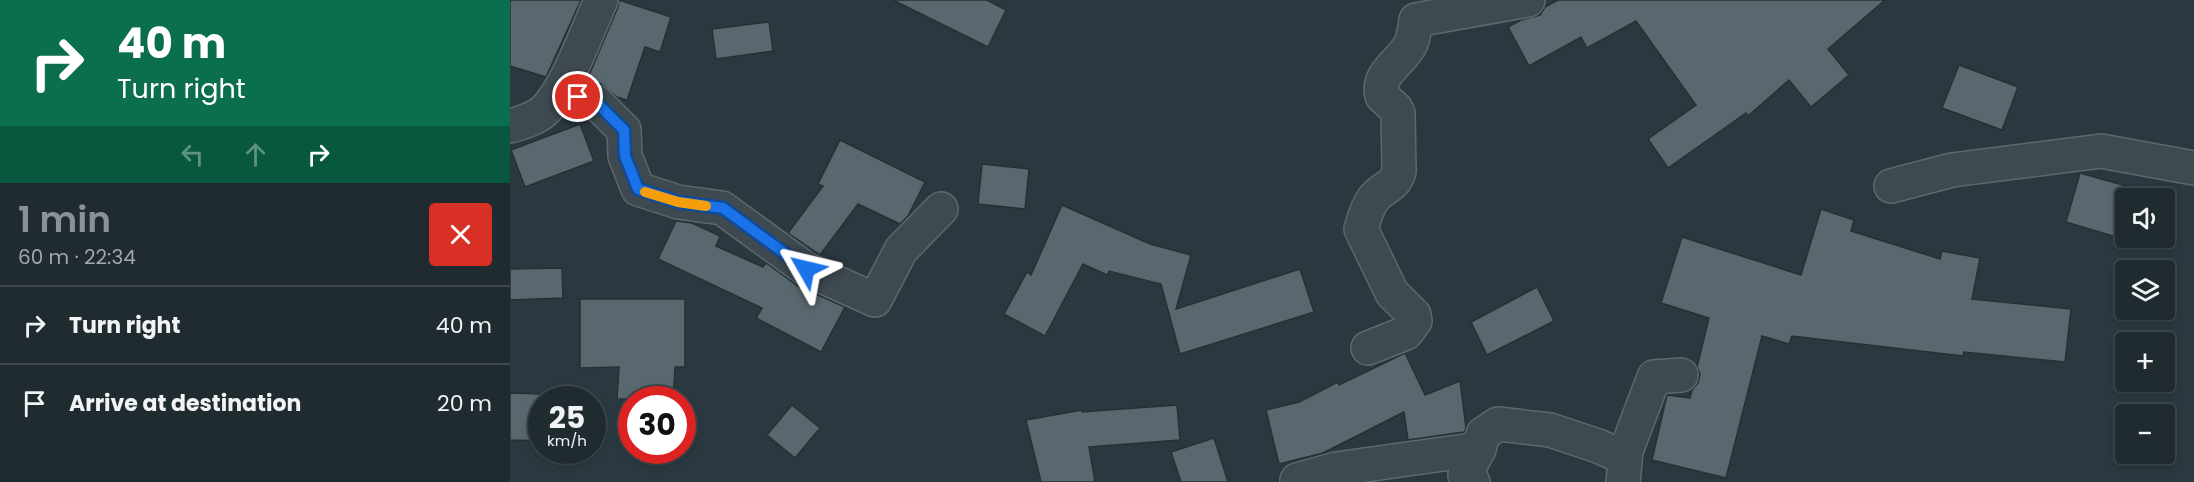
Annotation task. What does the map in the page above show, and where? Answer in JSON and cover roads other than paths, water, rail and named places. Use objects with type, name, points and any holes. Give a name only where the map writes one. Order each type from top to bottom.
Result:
[{"type":"street","points":[[510,126],[520,124],[542,112],[559,92],[601,0]]},
{"type":"street","points":[[1368,348],[1406,333],[1415,321],[1414,315],[1392,293],[1361,229],[1374,198],[1398,178],[1399,117],[1396,109],[1382,96],[1381,86],[1384,75],[1411,44],[1416,20],[1528,0]]},
{"type":"street","points":[[559,92],[596,102],[624,130],[625,156],[638,189],[678,202],[723,208],[806,269],[875,300],[901,250],[940,209]]},
{"type":"street","points":[[1891,186],[1952,170],[2101,151],[2194,168]]},
{"type":"street","points":[[1624,467],[1654,377],[1681,375]]},
{"type":"street","points":[[1473,482],[1465,475],[1479,449],[1483,434],[1498,424],[1550,430],[1598,446],[1616,454],[1624,467]]},
{"type":"street","points":[[1297,480],[1336,469],[1479,449]]}]
